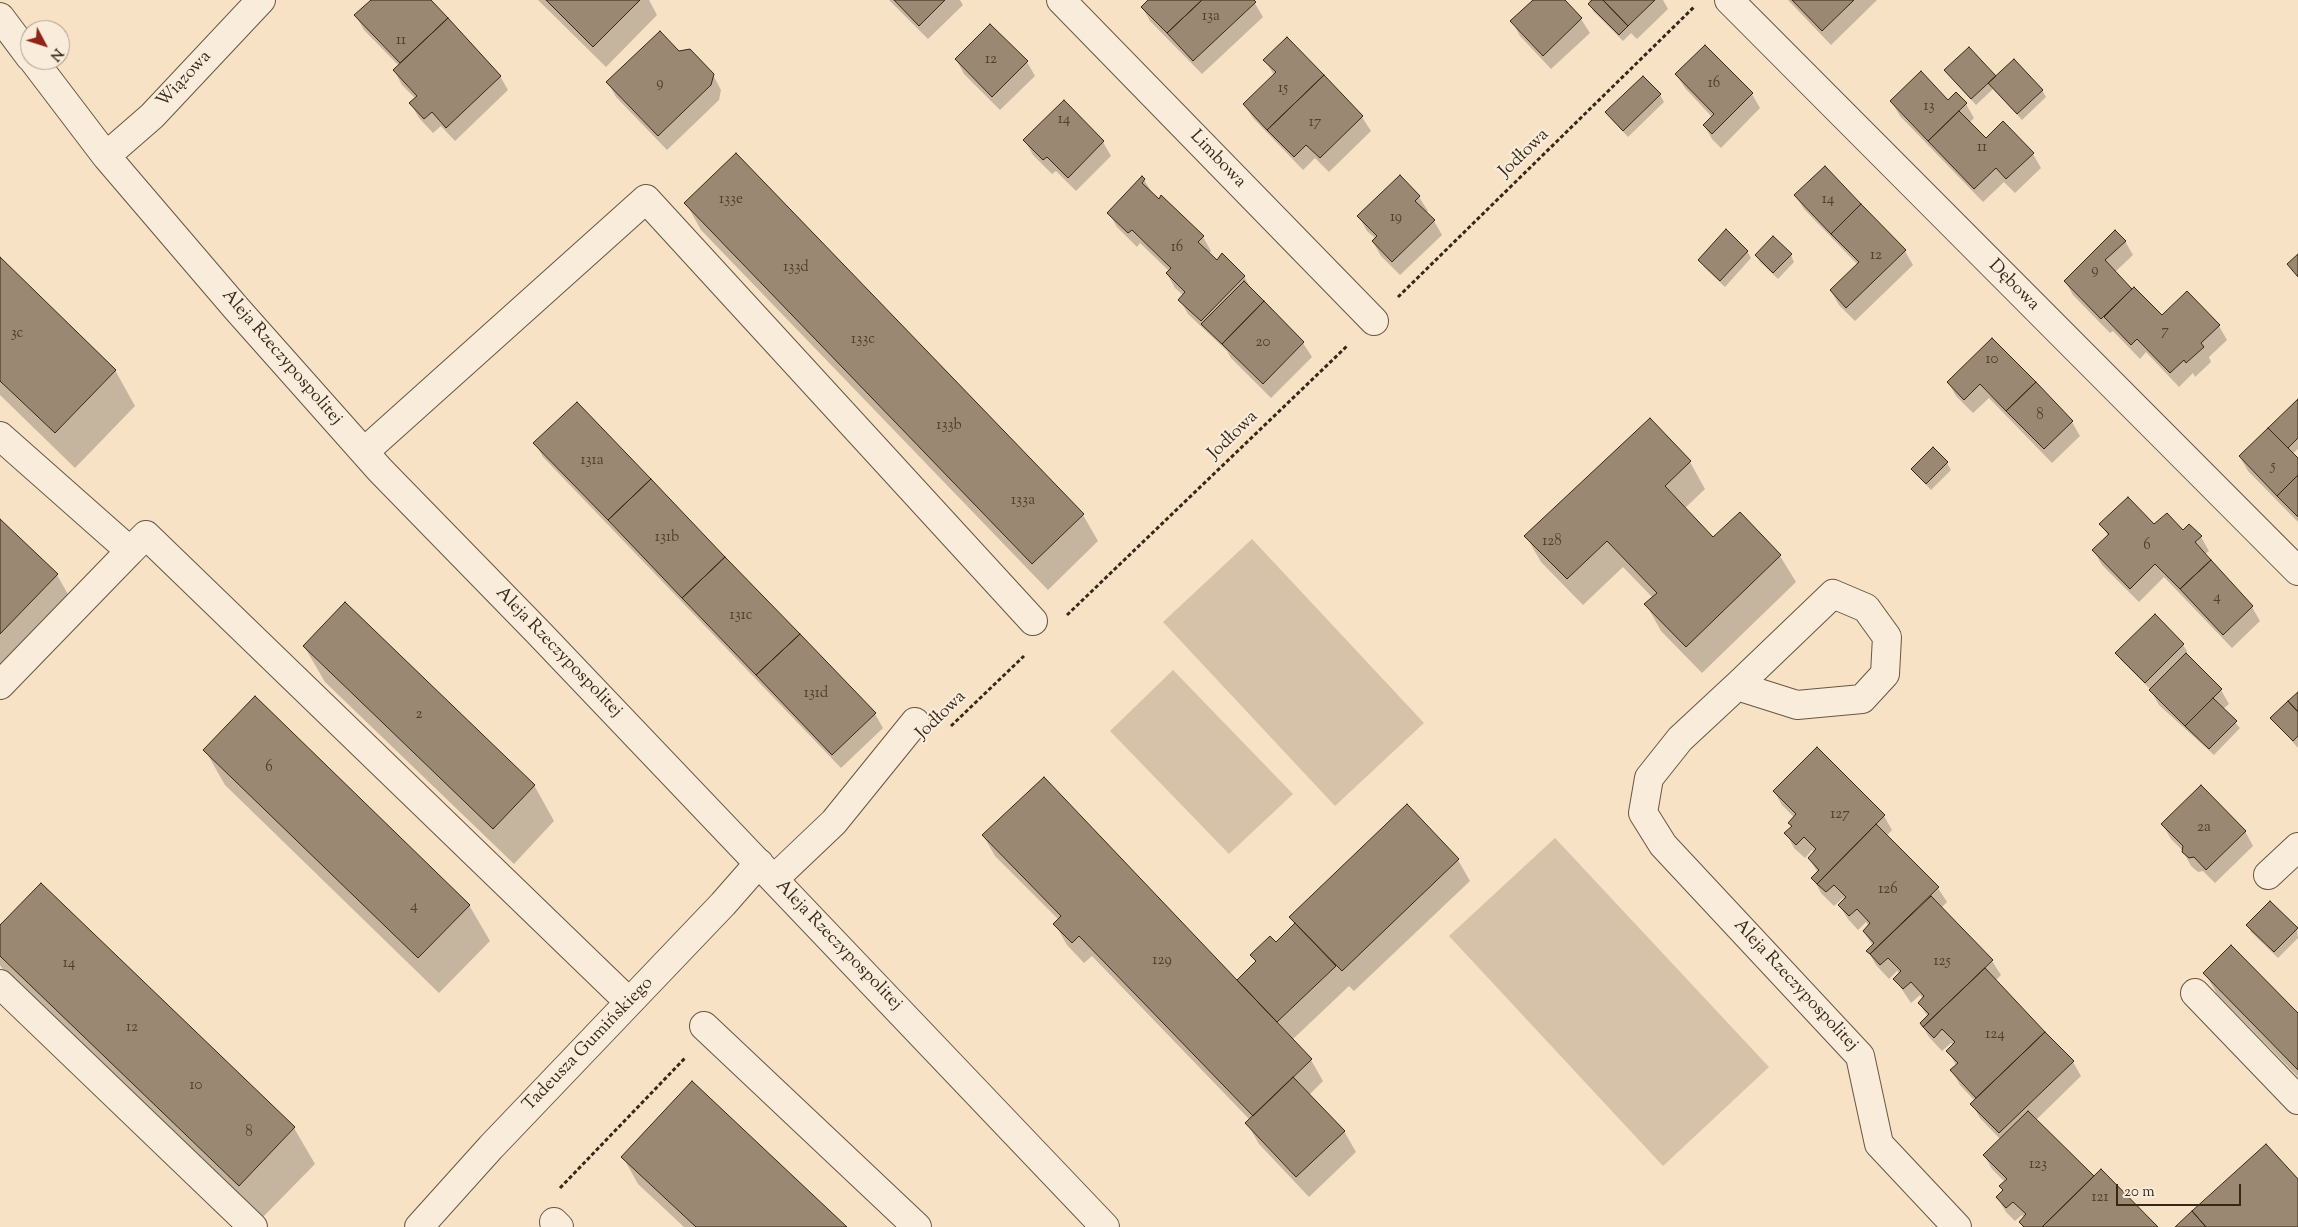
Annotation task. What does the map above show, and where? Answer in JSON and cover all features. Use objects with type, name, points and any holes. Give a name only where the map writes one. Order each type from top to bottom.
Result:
[{"type":"street","name":"Wiązowa","points":[[106,156],[152,116],[260,0]]},
{"type":"street","name":"Limbowa","points":[[1061,0],[1374,321]]},
{"type":"street","name":"Dębowa","points":[[1729,0],[2298,571]]},
{"type":"street","points":[[0,17],[20,44]]},
{"type":"street","name":"Aleja Rzeczypospolitej","points":[[40,70],[106,156],[236,308],[364,452],[767,871],[1105,1227]]},
{"type":"street","points":[[364,452],[646,199],[1033,621]]},
{"type":"street","points":[[0,436],[130,551]]},
{"type":"street","points":[[0,685],[146,535],[629,1002]]},
{"type":"street","name":"Aleja Rzeczypospolitej","points":[[1737,686],[1798,705],[1862,699],[1884,674],[1887,637],[1866,608],[1833,594],[1680,739],[1649,778],[1643,812],[1662,845],[1860,1056],[1879,1144],[1957,1227]]},
{"type":"street","name":"Tadeusza Gumińskiego","points":[[419,1227],[491,1147],[723,904],[834,822],[915,722]]},
{"type":"street","points":[[2268,875],[2298,847]]},
{"type":"street","points":[[0,984],[254,1227]]},
{"type":"street","points":[[2195,992],[2298,1100]]},
{"type":"street","points":[[708,1029],[917,1227]]},
{"type":"path","name":"Jodłowa","points":[[1065,617],[1374,321],[1701,0]]},
{"type":"path","name":"Jodłowa","points":[[950,727],[1029,651]]},
{"type":"path","points":[[554,1194],[708,1029]]},
{"type":"shaded area","points":[[1252,539],[1424,723],[1335,806],[1163,622]]},
{"type":"shaded area","points":[[1173,670],[1293,794],[1229,854],[1110,731]]},
{"type":"shaded area","points":[[1555,838],[1769,1067],[1663,1166],[1449,936]]},
{"type":"building","points":[[371,0],[431,0],[448,18],[400,63],[354,15]]},
{"type":"building","points":[[546,0],[640,0],[593,47]]},
{"type":"building","points":[[894,0],[945,0],[919,26]]},
{"type":"building","points":[[1148,0],[1202,0],[1167,33],[1141,7]]},
{"type":"building","points":[[1202,0],[1254,0],[1256,2],[1193,61],[1167,33]]},
{"type":"building","points":[[1533,0],[1565,0],[1582,18],[1543,56],[1510,21]]},
{"type":"building","points":[[1592,0],[1603,0],[1628,26],[1619,35],[1588,4]]},
{"type":"building","points":[[1603,0],[1655,0],[1628,26]]},
{"type":"building","points":[[1792,0],[1854,0],[1822,31]]},
{"type":"building","points":[[448,18],[501,76],[446,128],[432,112],[424,119],[409,103],[417,96],[393,70]]},
{"type":"building","points":[[990,24],[1028,61],[992,97],[955,59]]},
{"type":"building","points":[[660,31],[679,51],[690,49],[714,74],[711,85],[658,136],[606,82]]},
{"type":"building","points":[[1287,37],[1324,75],[1267,130],[1243,104],[1276,72],[1263,60]]},
{"type":"building","points":[[1705,45],[1753,93],[1712,134],[1703,125],[1714,114],[1675,74]]},
{"type":"building","points":[[1969,47],[1996,76],[1971,99],[1944,70]]},
{"type":"building","points":[[2014,59],[2043,90],[2017,114],[1988,83]]},
{"type":"building","points":[[1921,71],[1948,100],[1956,92],[1967,103],[1928,141],[1890,101]]},
{"type":"building","points":[[1324,75],[1363,116],[1320,158],[1306,145],[1294,157],[1267,130]]},
{"type":"building","points":[[1643,76],[1661,94],[1623,131],[1605,112]]},
{"type":"building","points":[[1064,100],[1104,141],[1068,178],[1047,157],[1043,160],[1023,140]]},
{"type":"building","points":[[1959,111],[1986,138],[2003,121],[2034,153],[2006,179],[1996,168],[1974,189],[1928,141]]},
{"type":"building","points":[[736,153],[1084,514],[1032,564],[684,203]]},
{"type":"building","points":[[1825,166],[1861,204],[1831,234],[1794,195]]},
{"type":"building","points":[[1400,175],[1420,196],[1415,201],[1435,220],[1392,262],[1372,241],[1377,236],[1357,216]]},
{"type":"building","points":[[1142,176],[1145,179],[1142,183],[1159,199],[1161,195],[1204,236],[1198,242],[1217,260],[1222,253],[1245,276],[1201,321],[1178,300],[1185,292],[1166,273],[1171,268],[1132,230],[1128,233],[1107,213]]},
{"type":"building","points":[[1861,204],[1906,250],[1846,308],[1830,290],[1859,262],[1831,234]]},
{"type":"building","points":[[1726,229],[1748,251],[1720,281],[1698,260]]},
{"type":"building","points":[[2115,230],[2126,241],[2105,260],[2132,289],[2101,319],[2064,281]]},
{"type":"building","points":[[1773,236],[1792,254],[1773,273],[1755,255]]},
{"type":"building","points":[[2298,254],[2298,277],[2287,264]]},
{"type":"building","points":[[0,257],[116,370],[55,433],[0,381]]},
{"type":"building","points":[[1244,281],[1264,301],[1222,344],[1201,324]]},
{"type":"building","points":[[2134,287],[2162,315],[2187,291],[2220,325],[2201,343],[2204,347],[2186,363],[2184,360],[2170,373],[2137,339],[2131,345],[2104,317]]},
{"type":"building","points":[[1264,301],[1304,342],[1263,384],[1222,344]]},
{"type":"building","points":[[1992,338],[2036,382],[2006,411],[1980,384],[1964,400],[1947,382]]},
{"type":"building","points":[[2036,382],[2073,421],[2044,449],[2006,411]]},
{"type":"building","points":[[2298,399],[2298,438],[2288,448],[2268,428]]},
{"type":"building","points":[[577,402],[651,479],[608,520],[533,443]]},
{"type":"building","points":[[1650,418],[1691,461],[1665,486],[1713,537],[1740,512],[1781,555],[1686,647],[1644,604],[1657,593],[1607,541],[1567,579],[1524,536]]},
{"type":"building","points":[[2268,428],[2298,458],[2298,475],[2277,496],[2239,456]]},
{"type":"building","points":[[1933,447],[1948,462],[1926,484],[1911,469]]},
{"type":"building","points":[[2298,475],[2298,517],[2277,496]]},
{"type":"building","points":[[651,479],[725,557],[682,598],[608,520]]},
{"type":"building","points":[[2128,497],[2154,524],[2167,513],[2183,530],[2189,524],[2202,536],[2195,542],[2211,560],[2180,589],[2155,564],[2130,589],[2092,550],[2109,534],[2099,524]]},
{"type":"building","points":[[0,519],[58,574],[0,634]]},
{"type":"building","points":[[725,557],[800,634],[756,675],[682,598]]},
{"type":"building","points":[[2211,560],[2253,606],[2223,635],[2180,589]]},
{"type":"building","points":[[345,602],[535,785],[493,829],[303,646]]},
{"type":"building","points":[[2155,614],[2184,644],[2145,683],[2115,653]]},
{"type":"building","points":[[800,634],[876,713],[832,755],[756,675]]},
{"type":"building","points":[[2186,653],[2222,689],[2185,726],[2149,690]]},
{"type":"building","points":[[2298,692],[2298,712],[2288,701]]},
{"type":"building","points":[[255,696],[470,905],[418,958],[203,750]]},
{"type":"building","points":[[2213,698],[2237,721],[2209,749],[2185,726]]},
{"type":"building","points":[[2288,701],[2298,712],[2298,736],[2293,741],[2270,718]]},
{"type":"building","points":[[1817,747],[1885,815],[1817,884],[1811,878],[1819,870],[1808,858],[1816,849],[1804,837],[1796,845],[1784,833],[1792,826],[1788,823],[1796,814],[1773,791]]},
{"type":"building","points":[[1044,777],[1312,1059],[1253,1116],[1079,936],[1072,943],[1053,924],[1061,916],[982,835]]},
{"type":"building","points":[[2201,785],[2246,831],[2206,870],[2194,857],[2189,858],[2182,852],[2183,846],[2161,824]]},
{"type":"building","points":[[1407,804],[1459,859],[1342,971],[1289,917]]},
{"type":"building","points":[[1876,824],[1939,887],[1870,954],[1866,951],[1874,943],[1863,931],[1870,923],[1857,909],[1849,916],[1838,905],[1846,897],[1834,885],[1826,892],[1817,884]]},
{"type":"building","points":[[41,883],[295,1127],[239,1186],[0,956],[0,925]]},
{"type":"building","points":[[1931,896],[1993,960],[1923,1027],[1920,1023],[1929,1014],[1918,1003],[1924,996],[1911,982],[1903,989],[1893,979],[1901,971],[1888,958],[1880,965],[1870,954]]},
{"type":"building","points":[[2270,901],[2298,928],[2274,952],[2246,925]]},
{"type":"building","points":[[1295,923],[1336,966],[1277,1022],[1237,980],[1256,961],[1250,955],[1270,936],[1276,942]]},
{"type":"building","points":[[2231,945],[2298,1013],[2298,1070],[2203,973]]},
{"type":"building","points":[[1985,968],[2045,1032],[1976,1098],[1950,1070],[1958,1063],[1946,1051],[1955,1042],[1942,1029],[1934,1038],[1923,1027]]},
{"type":"building","points":[[2045,1032],[2074,1061],[1999,1133],[1970,1104]]},
{"type":"building","points":[[1293,1077],[1345,1131],[1296,1177],[1245,1123]]},
{"type":"building","points":[[692,1081],[847,1227],[696,1227],[621,1157]]},
{"type":"building","points":[[2028,1111],[2094,1176],[2042,1227],[2024,1227],[2019,1222],[2026,1214],[2013,1202],[2006,1208],[1996,1197],[2003,1190],[1999,1186],[2007,1179],[1983,1155]]},
{"type":"building","points":[[2266,1144],[2298,1179],[2298,1227],[2206,1227],[2192,1211]]},
{"type":"building","points":[[2101,1169],[2158,1227],[2042,1227]]},
{"type":"building","points":[[2192,1211],[2206,1227],[2175,1227]]}]
